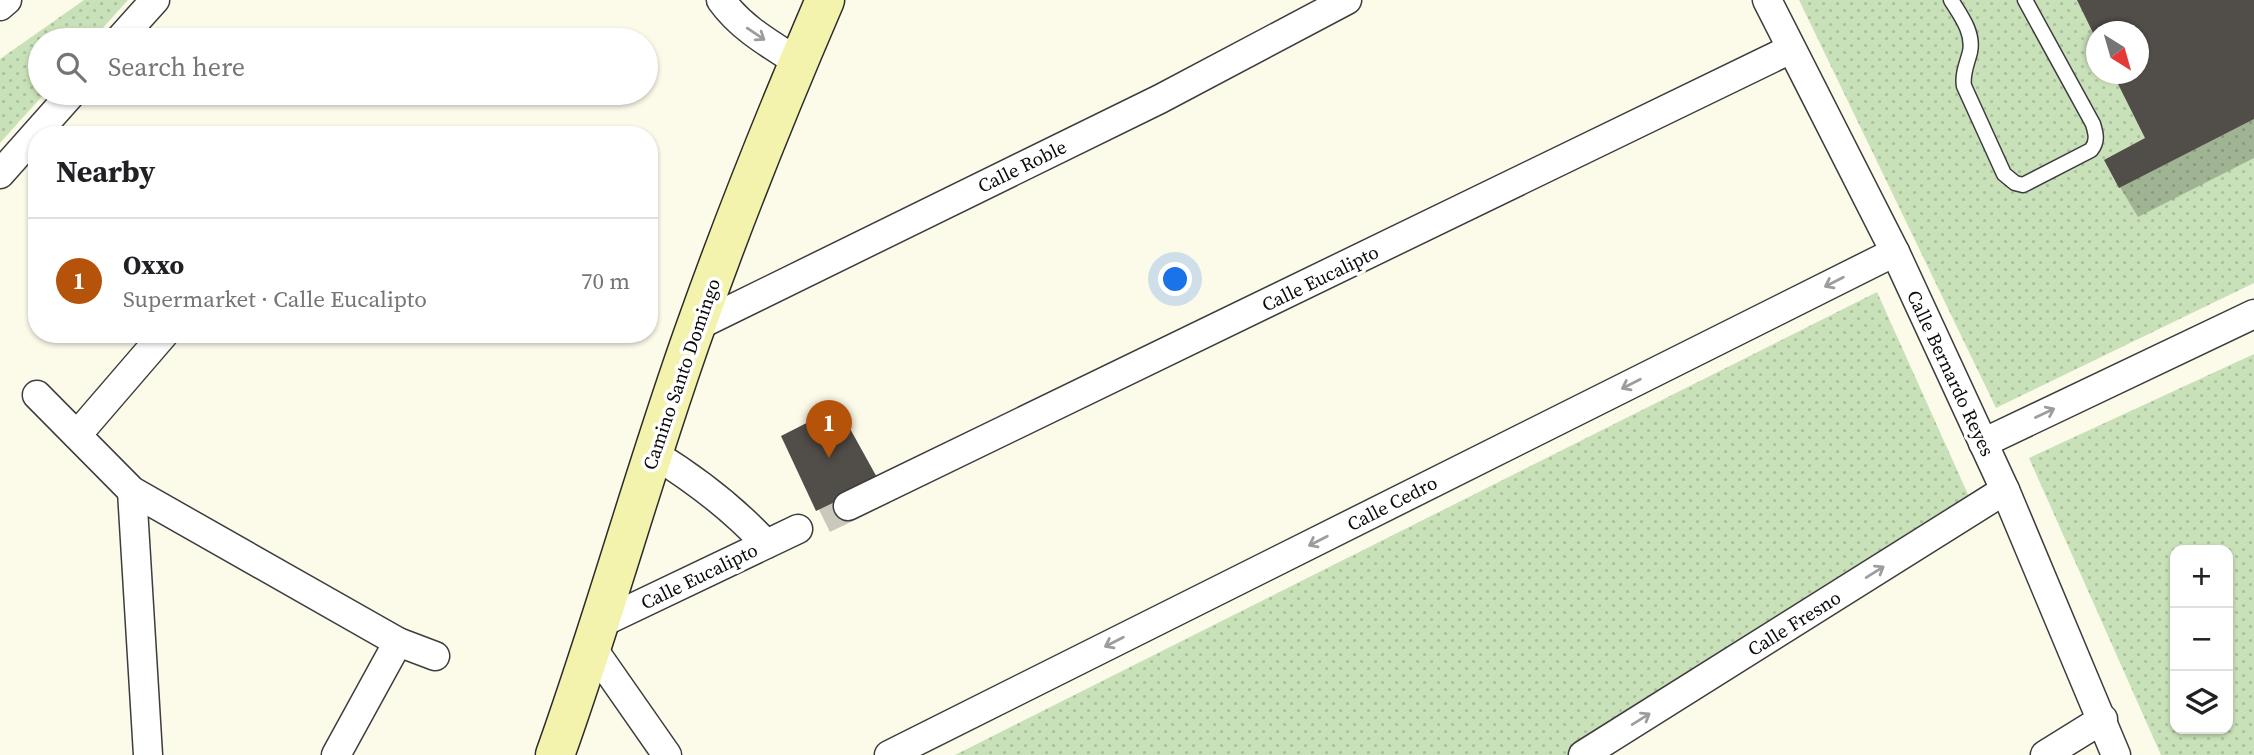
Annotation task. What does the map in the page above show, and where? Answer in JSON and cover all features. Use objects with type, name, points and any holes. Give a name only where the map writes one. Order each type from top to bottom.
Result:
[{"type":"street","points":[[0,6],[8,0]]},
{"type":"street","points":[[130,28],[155,0]]},
{"type":"street","points":[[721,0],[741,24],[798,62]]},
{"type":"street","name":"Camino Santo Domingo","points":[[555,755],[597,636],[695,327],[798,62],[825,0]]},
{"type":"street","name":"Calle Roble","points":[[695,327],[1160,99],[1347,0]]},
{"type":"street","name":"Calle Bernardo Reyes","points":[[1767,0],[1895,252],[1983,443],[2103,719],[2116,755]]},
{"type":"street","name":"Calle Eucalipto","points":[[848,506],[1791,49]]},
{"type":"street","points":[[43,126],[61,105]]},
{"type":"street","points":[[0,174],[28,142]]},
{"type":"street","name":"Calle Cedro","points":[[889,755],[1895,252]]},
{"type":"street","points":[[1983,443],[2254,314]]},
{"type":"street","points":[[77,435],[156,343]]},
{"type":"street","points":[[37,395],[132,491],[398,642],[435,656]]},
{"type":"street","points":[[654,454],[707,488],[743,519],[766,544]]},
{"type":"street","points":[[132,491],[148,755]]},
{"type":"street","name":"Calle Fresno","points":[[1583,755],[2004,491]]},
{"type":"street","name":"Calle Eucalipto","points":[[597,636],[798,529]]},
{"type":"street","points":[[597,636],[667,755]]},
{"type":"street","points":[[336,755],[398,642]]},
{"type":"street","points":[[2045,755],[2103,719]]},
{"type":"lane","points":[[1951,0],[1968,29],[1971,48],[1963,78],[1964,86],[2004,174],[2015,183],[2023,185],[2083,155],[2096,143],[2093,124],[2025,0]]},
{"type":"green space","points":[[84,0],[128,0],[103,28],[44,28]]},
{"type":"green space","points":[[1799,0],[2254,0],[2254,283],[1996,408]]},
{"type":"green space","points":[[28,39],[28,105],[34,105],[0,143],[0,59]]},
{"type":"green space","points":[[1877,292],[1971,501],[1570,755],[955,755]]},
{"type":"green space","points":[[2254,354],[2254,755],[2161,755],[2029,458]]},
{"type":"building","points":[[2077,0],[2254,0],[2254,119],[2119,188],[2104,160],[2145,138],[2118,84],[2149,84],[2149,21],[2087,21]]},
{"type":"building","points":[[838,407],[879,481],[816,511],[781,436]]},
{"type":"place","name":"Oxxo","points":[[829,458]]}]
